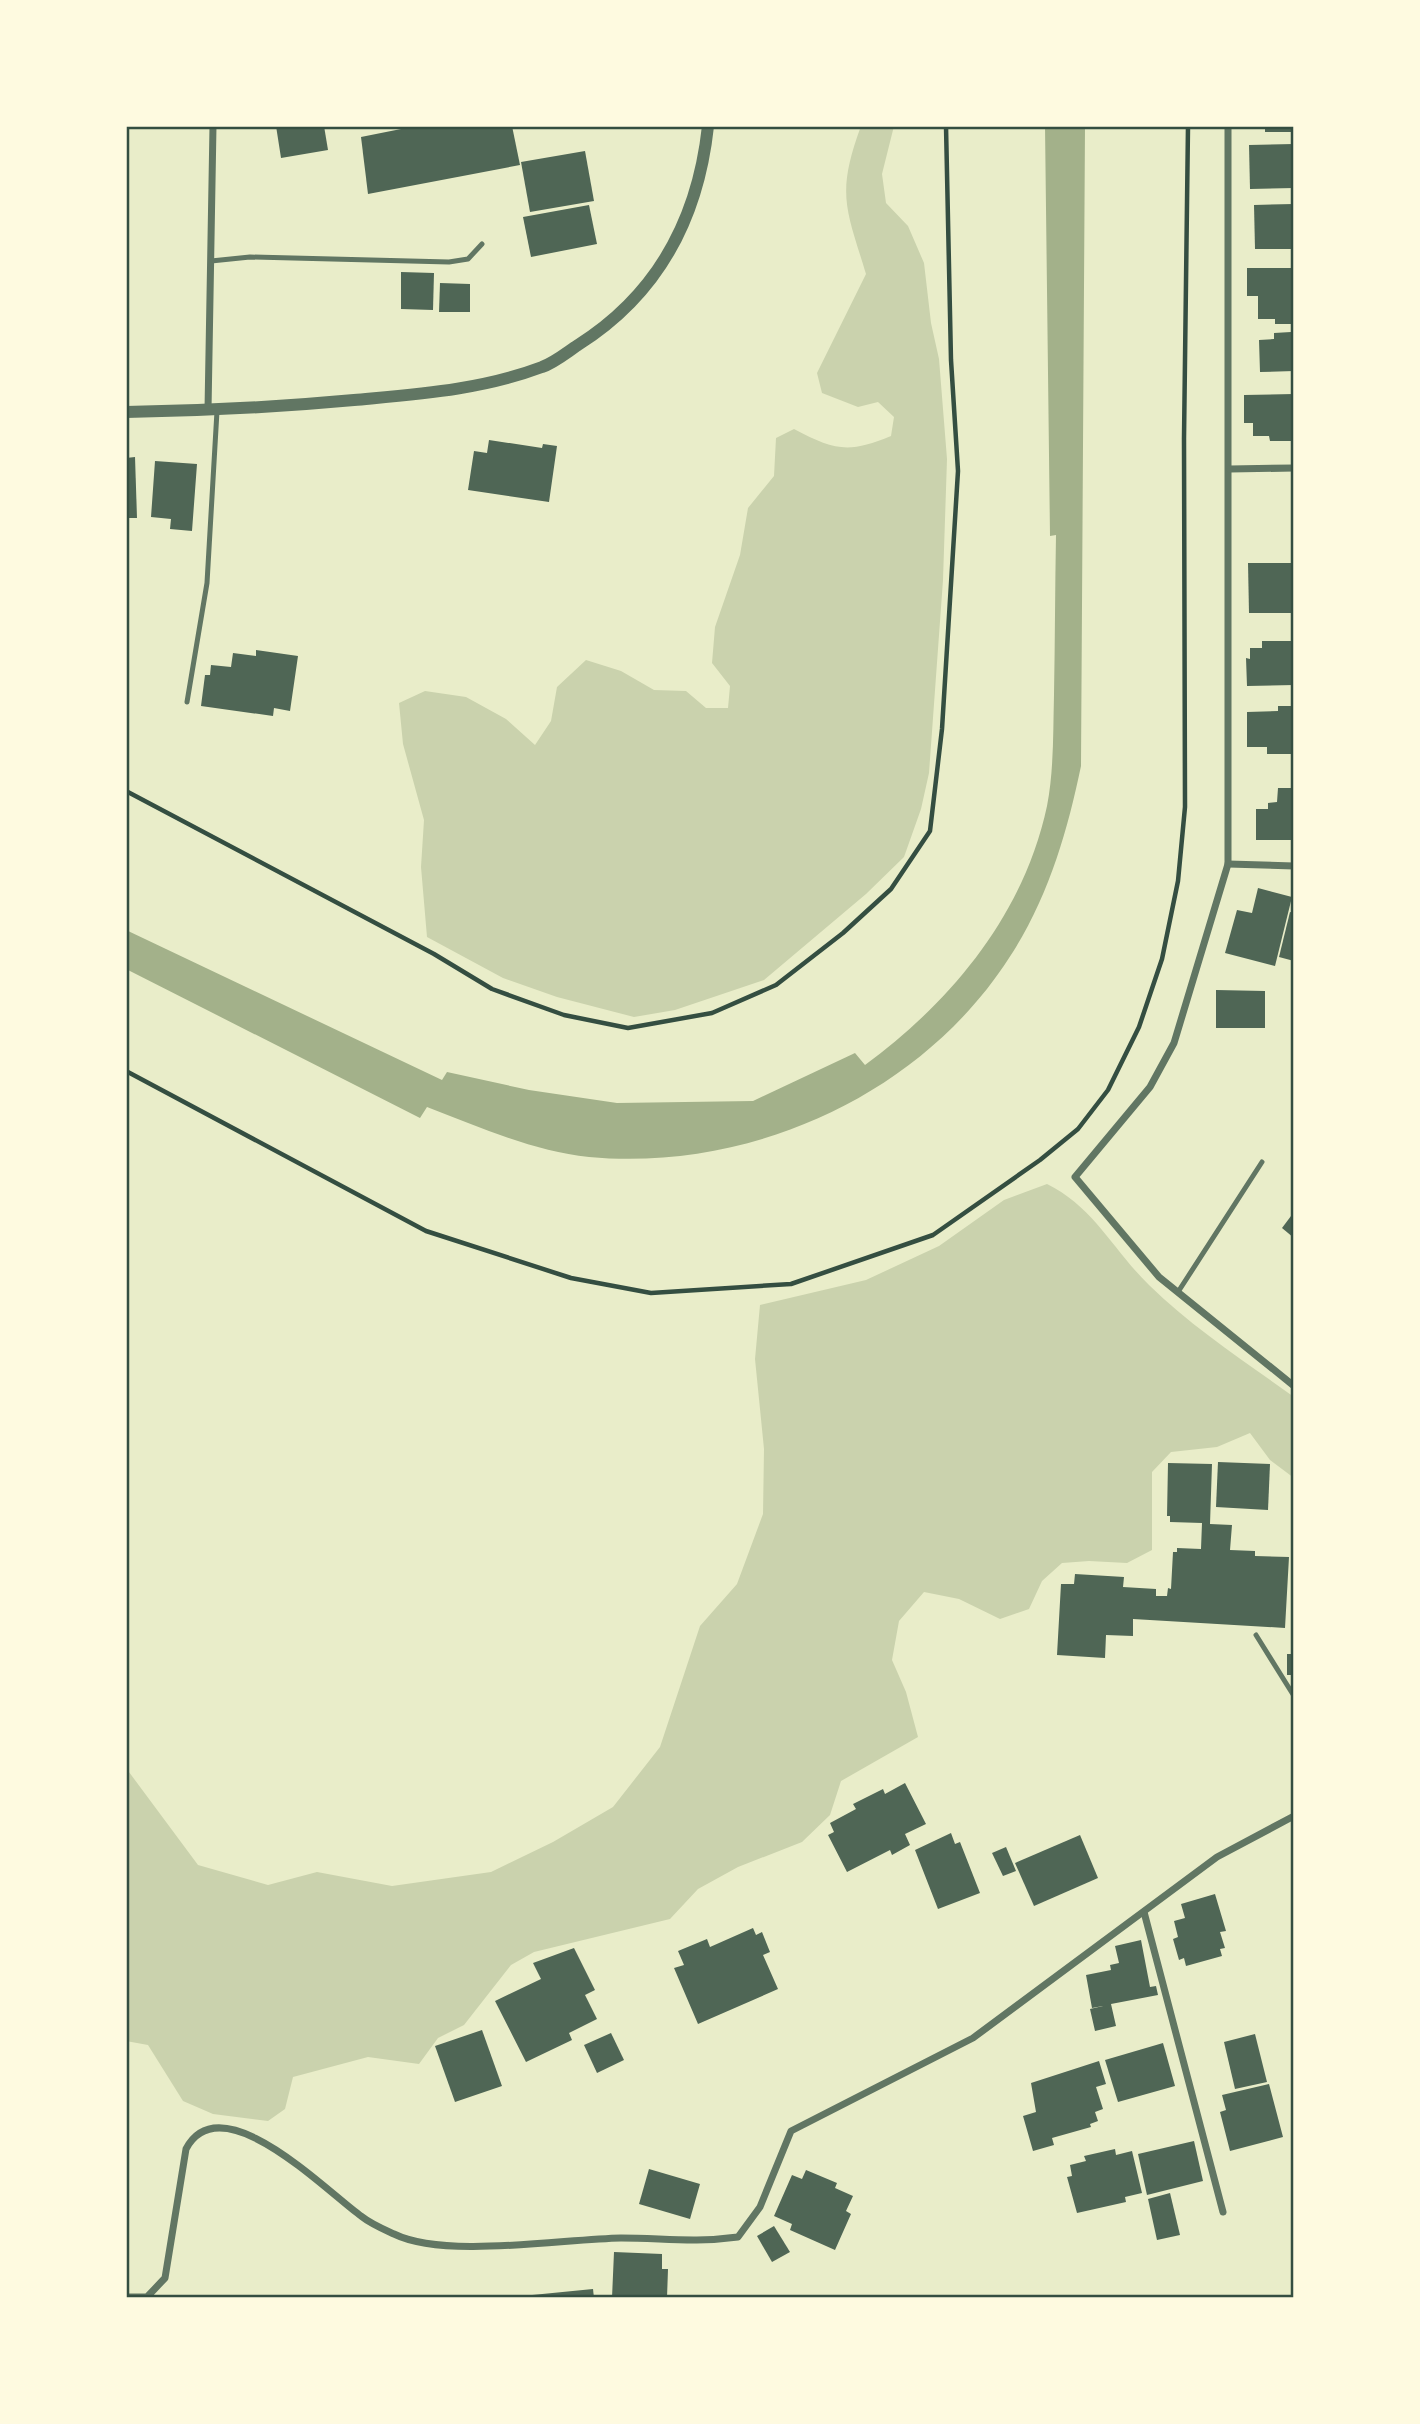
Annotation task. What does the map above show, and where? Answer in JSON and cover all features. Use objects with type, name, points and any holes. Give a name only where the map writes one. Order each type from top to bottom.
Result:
[{"type":"street","points":[[212,411],[213,126]]},
{"type":"street","points":[[126,412],[212,411],[478,387],[544,367],[601,331],[641,294],[677,238],[697,191],[708,126]]},
{"type":"street","points":[[1228,126],[1228,864],[1174,1043],[1150,1087],[1074,1177],[1159,1277],[1294,1386]]},
{"type":"street","points":[[1230,468],[1294,468]]},
{"type":"street","points":[[1228,864],[1294,866]]},
{"type":"street","points":[[126,2297],[146,2297],[165,2278],[186,2150],[192,2137],[209,2129],[228,2128],[267,2143],[363,2218],[398,2236],[441,2245],[497,2246],[622,2238],[699,2243],[738,2237],[760,2207],[791,2131],[973,2038],[1217,1857],[1294,1816]]},
{"type":"street","points":[[1144,1912],[1223,2212]]},
{"type":"lane","points":[[211,261],[250,257],[449,262],[468,259],[482,244]]},
{"type":"lane","points":[[187,702],[207,583],[212,411]]},
{"type":"lane","points":[[1178,1292],[1262,1162]]},
{"type":"lane","points":[[1256,1635],[1294,1696]]},
{"type":"path","points":[[126,791],[434,954],[492,989],[564,1015],[628,1028],[712,1013],[776,985],[843,933],[891,889],[930,831],[942,729],[958,471],[951,360],[946,126]]},
{"type":"path","points":[[126,1071],[426,1231],[571,1278],[650,1293],[791,1284],[933,1235],[1040,1160],[1078,1129],[1108,1090],[1139,1027],[1162,960],[1178,881],[1185,807],[1184,439],[1188,126]]},
{"type":"shaded area","points":[[861,126],[894,126],[882,174],[886,203],[908,226],[924,263],[931,323],[939,359],[947,459],[943,580],[929,773],[921,809],[904,857],[866,894],[764,980],[675,1010],[634,1017],[557,997],[503,978],[427,937],[421,867],[424,820],[403,744],[399,703],[425,691],[466,697],[506,719],[535,745],[551,721],[557,687],[586,660],[621,671],[654,690],[686,691],[706,708],[728,708],[730,686],[712,663],[715,627],[740,555],[748,508],[774,476],[776,438],[794,429],[831,445],[852,447],[891,436],[894,417],[878,402],[858,407],[822,393],[817,373],[866,274],[849,216],[846,185]]},
{"type":"shaded area","points":[[1045,126],[1085,126],[1081,766],[1054,865],[1023,936],[972,1006],[929,1049],[880,1085],[826,1114],[769,1137],[710,1152],[650,1158],[589,1157],[527,1144],[427,1107],[420,1118],[126,969],[126,930],[442,1080],[447,1072],[529,1090],[617,1103],[753,1101],[855,1053],[865,1065],[927,1013],[980,952],[1002,919],[1036,846],[1049,792],[1053,736],[1056,535],[1050,536]]},
{"type":"shaded area","points":[[1047,1184],[1078,1205],[1136,1272],[1183,1316],[1294,1397],[1294,1478],[1270,1460],[1250,1433],[1217,1447],[1171,1452],[1152,1472],[1152,1550],[1127,1563],[1062,1563],[1042,1581],[1029,1609],[1000,1619],[959,1599],[924,1592],[899,1621],[892,1660],[906,1692],[918,1737],[841,1781],[830,1815],[802,1842],[738,1867],[698,1889],[670,1919],[534,1952],[511,1965],[464,2025],[438,2038],[419,2064],[368,2057],[293,2077],[285,2109],[268,2121],[213,2114],[183,2101],[148,2045],[126,2041],[126,1768],[198,1865],[268,1885],[317,1872],[392,1886],[491,1872],[553,1842],[613,1807],[660,1747],[700,1626],[737,1584],[763,1514],[764,1449],[755,1359],[760,1305],[866,1280],[939,1246],[1004,1200]]},
{"type":"building","points":[[276,126],[324,126],[328,150],[281,158]]},
{"type":"building","points":[[416,126],[512,126],[520,165],[368,194],[361,137]]},
{"type":"building","points":[[1265,126],[1294,126],[1294,132],[1265,132]]},
{"type":"building","points":[[1294,144],[1294,188],[1250,189],[1249,145]]},
{"type":"building","points":[[585,151],[594,201],[530,212],[521,162]]},
{"type":"building","points":[[1294,204],[1294,249],[1255,249],[1254,205]]},
{"type":"building","points":[[589,205],[597,244],[531,257],[523,217]]},
{"type":"building","points":[[1247,268],[1294,268],[1294,324],[1275,324],[1275,319],[1258,319],[1258,296],[1247,296]]},
{"type":"building","points":[[401,272],[434,273],[433,310],[401,309]]},
{"type":"building","points":[[440,283],[470,284],[470,312],[439,312]]},
{"type":"building","points":[[1291,332],[1294,371],[1260,372],[1259,340],[1274,339],[1274,333]]},
{"type":"building","points":[[1294,394],[1294,441],[1270,441],[1269,436],[1253,436],[1253,423],[1244,423],[1244,395]]},
{"type":"building","points":[[489,440],[542,448],[543,444],[557,446],[549,502],[468,490],[474,451],[487,453]]},
{"type":"building","points":[[135,457],[137,518],[126,518],[126,458]]},
{"type":"building","points":[[155,461],[197,464],[192,531],[170,529],[171,519],[151,517]]},
{"type":"building","points":[[1248,563],[1294,563],[1294,613],[1249,613]]},
{"type":"building","points":[[1262,641],[1294,641],[1294,685],[1247,686],[1246,658],[1250,659],[1250,648],[1262,648]]},
{"type":"building","points":[[256,650],[298,656],[290,711],[274,708],[273,716],[201,706],[205,675],[210,675],[211,665],[231,667],[233,653],[256,656]]},
{"type":"building","points":[[1278,706],[1294,706],[1294,754],[1267,754],[1267,747],[1247,747],[1247,712],[1278,711]]},
{"type":"building","points":[[1278,788],[1294,788],[1294,840],[1256,840],[1256,809],[1268,809],[1268,803],[1277,802]]},
{"type":"building","points":[[1258,888],[1292,897],[1275,966],[1225,953],[1237,910],[1252,913]]},
{"type":"building","points":[[1290,912],[1294,913],[1294,961],[1279,957]]},
{"type":"building","points":[[1216,990],[1265,991],[1265,1028],[1216,1028]]},
{"type":"building","points":[[1294,1212],[1294,1238],[1282,1228]]},
{"type":"building","points":[[1218,1462],[1270,1464],[1268,1510],[1216,1507]]},
{"type":"building","points":[[1168,1463],[1212,1464],[1210,1524],[1232,1525],[1230,1550],[1255,1551],[1255,1556],[1289,1557],[1285,1628],[1133,1619],[1133,1636],[1106,1635],[1105,1658],[1057,1655],[1061,1584],[1074,1584],[1075,1574],[1124,1577],[1123,1587],[1156,1589],[1156,1596],[1167,1596],[1168,1588],[1171,1589],[1173,1552],[1177,1552],[1177,1548],[1201,1549],[1202,1523],[1170,1522],[1170,1516],[1167,1516]]},
{"type":"building","points":[[1287,1654],[1294,1654],[1294,1675],[1287,1675]]},
{"type":"building","points":[[905,1783],[926,1824],[905,1834],[910,1845],[892,1855],[890,1850],[847,1872],[828,1835],[834,1832],[830,1823],[856,1809],[853,1804],[883,1789],[885,1794]]},
{"type":"building","points":[[951,1833],[955,1844],[960,1842],[980,1893],[938,1909],[915,1850]]},
{"type":"building","points":[[1080,1835],[1098,1878],[1034,1906],[1015,1863]]},
{"type":"building","points":[[1006,1847],[1016,1871],[1003,1876],[992,1853]]},
{"type":"building","points":[[1215,1894],[1226,1931],[1220,1932],[1225,1948],[1220,1949],[1222,1956],[1186,1966],[1184,1958],[1179,1960],[1173,1939],[1178,1937],[1174,1921],[1185,1918],[1181,1904]]},
{"type":"building","points":[[753,1928],[756,1935],[762,1932],[770,1952],[763,1955],[778,1989],[698,2024],[674,1968],[684,1965],[678,1951],[707,1939],[710,1947]]},
{"type":"building","points":[[1141,1940],[1150,1987],[1156,1986],[1158,1995],[1111,2004],[1116,2026],[1095,2031],[1090,2009],[1103,2006],[1092,2008],[1086,1975],[1111,1970],[1110,1965],[1119,1963],[1115,1946]]},
{"type":"building","points":[[574,1948],[595,1990],[585,1995],[597,2019],[569,2033],[572,2040],[526,2062],[495,2001],[541,1979],[533,1963]]},
{"type":"building","points":[[482,2030],[502,2086],[455,2102],[435,2046]]},
{"type":"building","points":[[611,2033],[624,2060],[597,2073],[584,2045]]},
{"type":"building","points":[[1255,2034],[1267,2082],[1235,2089],[1224,2042]]},
{"type":"building","points":[[1163,2043],[1175,2086],[1118,2102],[1105,2060]]},
{"type":"building","points":[[1099,2061],[1106,2084],[1096,2087],[1103,2109],[1095,2112],[1098,2121],[1090,2124],[1091,2127],[1052,2138],[1054,2145],[1033,2151],[1023,2116],[1036,2112],[1031,2083]]},
{"type":"building","points":[[1269,2084],[1283,2137],[1230,2151],[1220,2112],[1226,2110],[1222,2095]]},
{"type":"building","points":[[1194,2141],[1203,2181],[1147,2195],[1138,2154]]},
{"type":"building","points":[[1115,2149],[1116,2155],[1132,2151],[1142,2193],[1125,2197],[1126,2202],[1077,2213],[1067,2177],[1072,2176],[1070,2165],[1086,2161],[1084,2156]]},
{"type":"building","points":[[649,2169],[700,2184],[690,2219],[639,2204]]},
{"type":"building","points":[[806,2170],[837,2183],[835,2188],[853,2196],[846,2211],[851,2214],[835,2250],[790,2230],[792,2224],[774,2216],[792,2175],[802,2179]]},
{"type":"building","points":[[1170,2193],[1180,2235],[1157,2240],[1148,2199]]},
{"type":"building","points":[[774,2226],[790,2252],[772,2262],[757,2236]]},
{"type":"building","points":[[614,2252],[662,2254],[662,2269],[668,2269],[667,2298],[612,2298]]},
{"type":"building","points":[[593,2289],[594,2298],[522,2296]]}]
